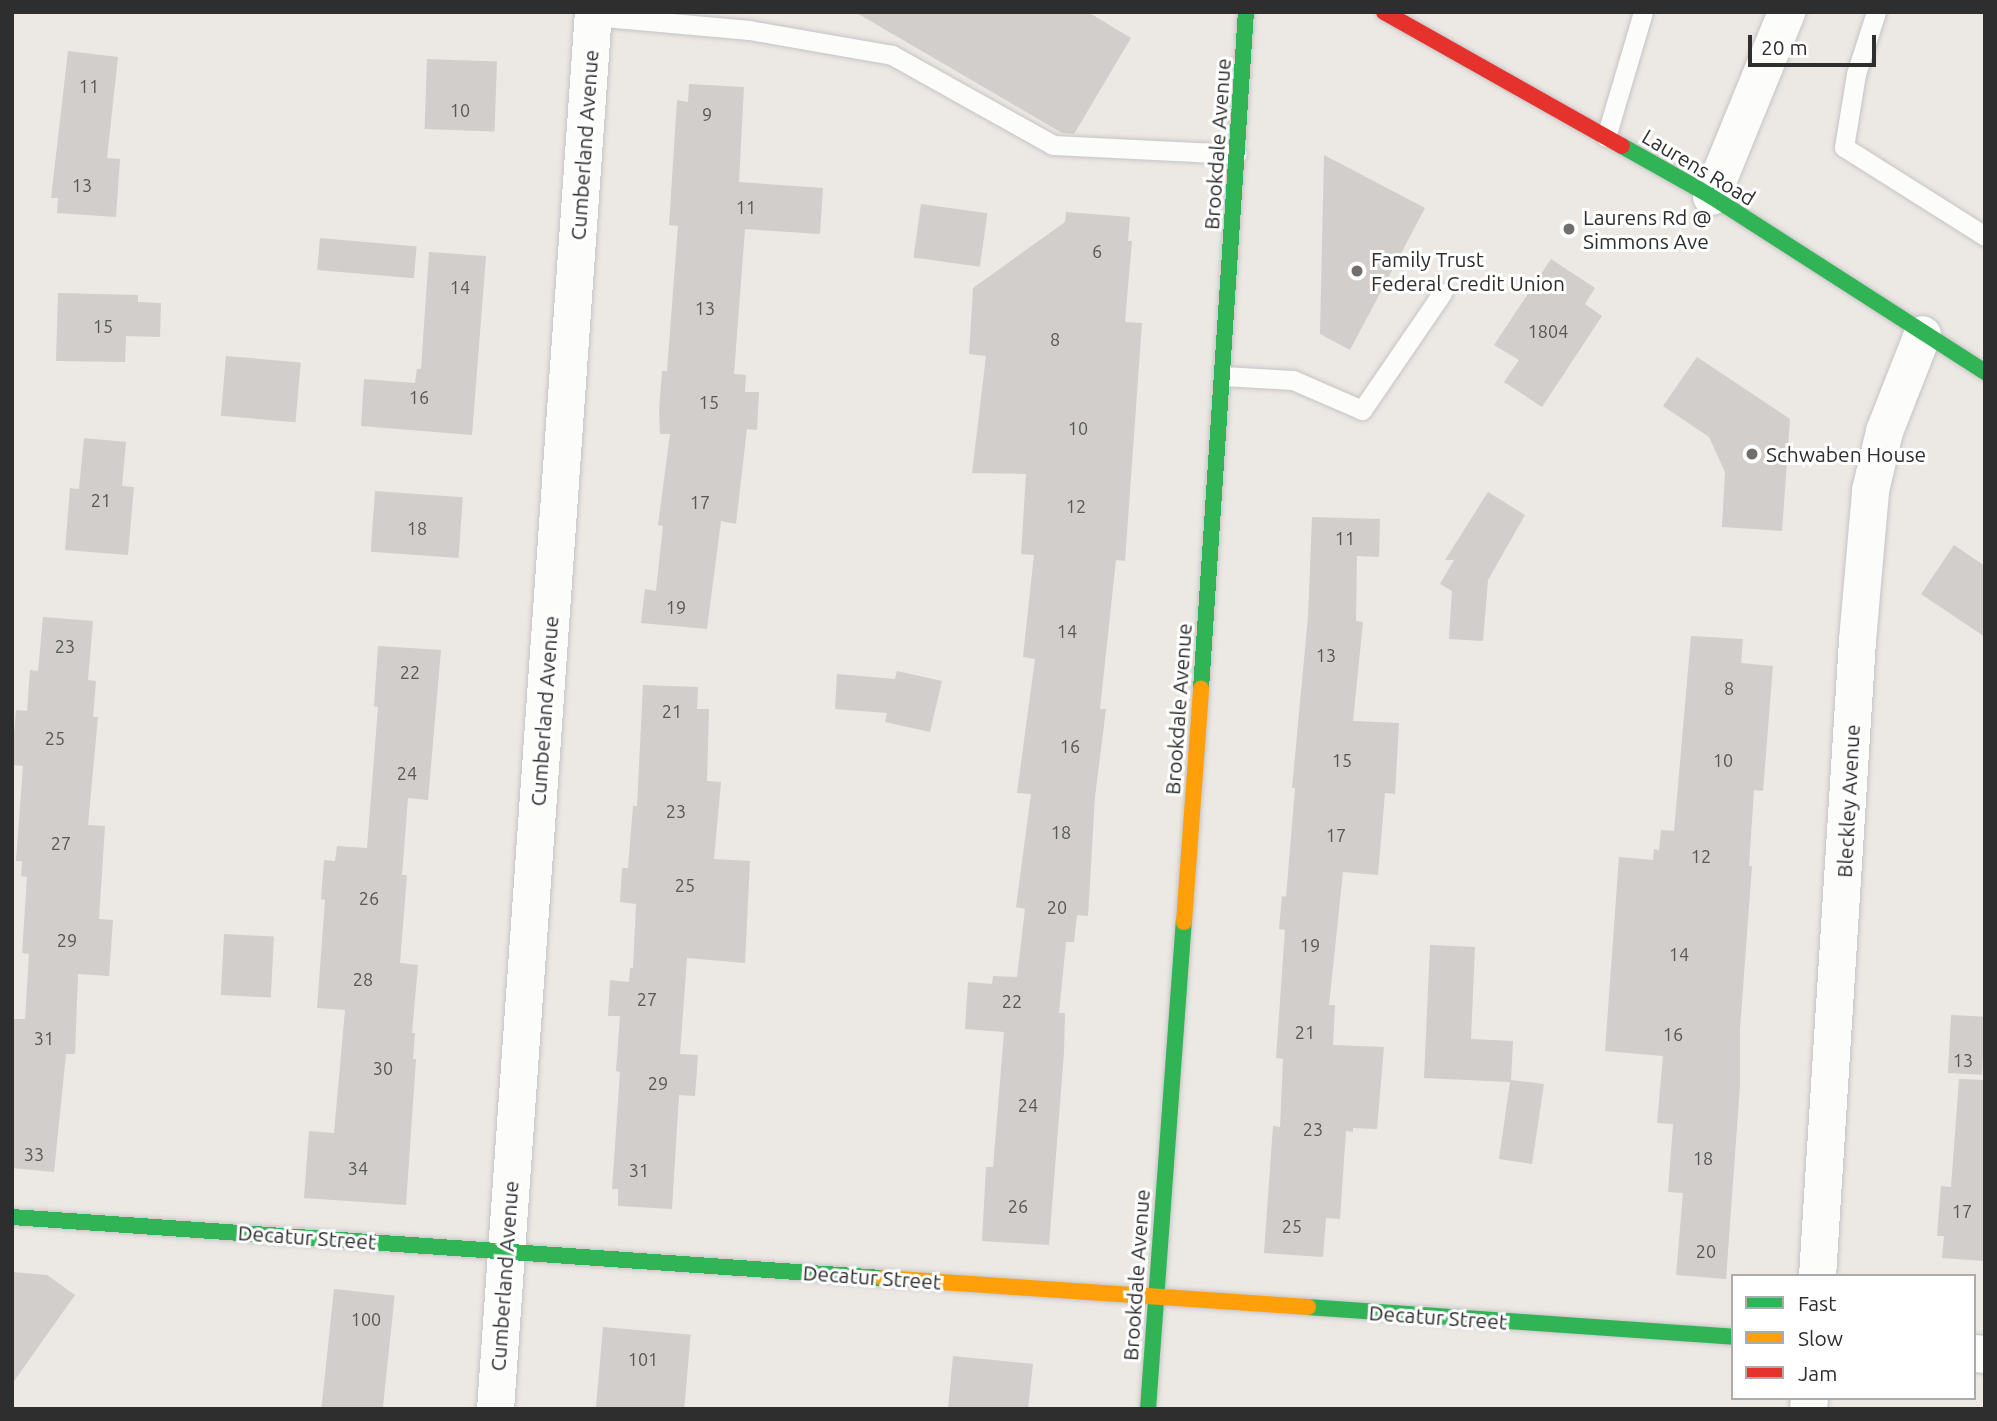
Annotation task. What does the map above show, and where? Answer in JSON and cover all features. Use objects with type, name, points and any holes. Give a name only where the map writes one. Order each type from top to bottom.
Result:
[{"type":"street","name":"Brookdale Avenue","points":[[1148,1409],[1223,376],[1246,12]]},
{"type":"street","name":"Laurens Road","points":[[1384,12],[1711,196],[1922,334],[1981,362]]},
{"type":"street","points":[[1711,196],[1786,12]]},
{"type":"street","name":"Cumberland Avenue","points":[[495,1409],[593,14]]},
{"type":"street","name":"Bleckley Avenue","points":[[1817,1274],[1857,640],[1870,490],[1884,431],[1922,334]]},
{"type":"street","name":"Decatur Street","points":[[12,1217],[1731,1337]]},
{"type":"lane","points":[[1606,137],[1643,12]]},
{"type":"lane","points":[[593,14],[669,18],[892,55],[1053,145],[1237,154]]},
{"type":"lane","points":[[1870,14],[1856,74],[1844,147],[1985,236]]},
{"type":"lane","points":[[1223,376],[1293,380],[1362,410],[1442,293]]},
{"type":"building","points":[[855,12],[1088,12],[1131,38],[1074,134],[1062,133]]},
{"type":"building","points":[[68,51],[118,57],[107,158],[120,159],[116,217],[57,213],[58,198],[51,198]]},
{"type":"building","points":[[427,59],[497,61],[495,131],[425,129]]},
{"type":"building","points":[[689,84],[744,87],[739,182],[823,188],[820,234],[745,229],[734,374],[746,375],[745,392],[759,392],[757,430],[747,429],[736,524],[721,521],[707,629],[641,623],[645,589],[656,591],[663,526],[658,525],[670,434],[660,434],[659,411],[662,371],[667,371],[678,226],[669,225],[677,100],[688,102]]},
{"type":"building","name":"Family Trust Federal Credit Union","points":[[1324,155],[1425,208],[1350,350],[1320,334]]},
{"type":"building","points":[[921,204],[987,213],[980,267],[913,257]]},
{"type":"building","points":[[1066,212],[1130,217],[1128,241],[1132,241],[1125,322],[1142,323],[1125,561],[1116,560],[1100,709],[1106,709],[1095,797],[1088,916],[1077,915],[1074,942],[1066,942],[1059,1013],[1065,1013],[1064,1052],[1049,1245],[982,1241],[986,1167],[993,1167],[1004,1032],[965,1029],[968,982],[992,984],[993,976],[1017,977],[1025,909],[1016,907],[1031,794],[1017,793],[1035,659],[1023,657],[1034,555],[1021,554],[1026,474],[972,473],[986,356],[969,354],[973,288],[1065,222]]},
{"type":"building","points":[[320,238],[417,246],[414,278],[317,270]]},
{"type":"building","points":[[429,252],[486,256],[472,435],[361,426],[364,379],[415,383],[417,369],[421,369]]},
{"type":"building","points":[[1551,259],[1595,288],[1585,304],[1602,316],[1542,407],[1504,382],[1519,360],[1494,345]]},
{"type":"building","points":[[58,293],[138,295],[138,302],[161,303],[160,337],[126,336],[125,362],[56,361]]},
{"type":"building","points":[[226,356],[301,363],[295,422],[221,416]]},
{"type":"building","name":"Schwaben House","points":[[1697,357],[1790,419],[1782,531],[1722,527],[1725,472],[1709,437],[1663,406]]},
{"type":"building","points":[[84,438],[126,442],[122,486],[134,487],[128,555],[65,550],[70,488],[79,489]]},
{"type":"building","points":[[375,491],[463,497],[459,558],[371,552]]},
{"type":"building","points":[[1488,492],[1525,515],[1488,580],[1483,641],[1449,639],[1452,591],[1440,584],[1454,560],[1445,560]]},
{"type":"building","points":[[1312,517],[1380,519],[1379,557],[1357,556],[1356,621],[1363,622],[1353,721],[1399,723],[1395,794],[1385,793],[1378,875],[1343,872],[1329,1005],[1335,1005],[1333,1045],[1384,1047],[1377,1129],[1353,1128],[1353,1132],[1346,1131],[1340,1219],[1326,1218],[1323,1257],[1264,1253],[1273,1126],[1280,1127],[1283,1059],[1276,1058],[1285,930],[1279,929],[1282,896],[1286,897],[1295,788],[1292,788],[1308,617]]},
{"type":"building","points":[[1954,545],[1985,566],[1985,637],[1921,594]]},
{"type":"building","points":[[43,617],[93,621],[88,680],[96,681],[93,717],[98,717],[88,825],[105,826],[99,919],[113,920],[109,976],[78,974],[75,1054],[66,1054],[54,1172],[12,1168],[12,1019],[25,1019],[29,954],[22,953],[27,877],[21,876],[22,861],[16,861],[23,766],[12,765],[12,759],[16,710],[27,711],[30,670],[38,671]]},
{"type":"building","points":[[1691,636],[1743,639],[1741,663],[1773,666],[1763,791],[1754,790],[1749,866],[1752,866],[1740,1029],[1740,1086],[1726,1279],[1676,1275],[1683,1193],[1668,1192],[1673,1124],[1657,1123],[1663,1056],[1605,1051],[1619,857],[1653,860],[1654,849],[1659,850],[1661,830],[1674,831]]},
{"type":"building","points":[[378,646],[441,650],[428,800],[408,798],[402,875],[407,875],[400,963],[418,965],[412,1033],[415,1033],[413,1059],[416,1059],[406,1205],[304,1198],[309,1131],[334,1133],[345,1010],[317,1008],[325,900],[321,899],[324,860],[335,861],[337,846],[367,848],[378,707],[374,706]]},
{"type":"building","points":[[897,671],[942,681],[930,732],[885,722],[887,713],[835,709],[837,674],[895,679]]},
{"type":"building","points":[[643,685],[698,687],[697,709],[709,709],[707,781],[721,782],[714,859],[750,861],[745,963],[687,958],[680,1054],[698,1055],[695,1096],[679,1095],[672,1209],[618,1206],[618,1189],[612,1189],[620,1072],[616,1071],[620,1016],[608,1016],[610,980],[629,982],[630,968],[633,968],[636,904],[620,902],[622,868],[628,868],[633,806],[637,806]]},
{"type":"building","points":[[224,934],[274,937],[271,998],[221,995]]},
{"type":"building","points":[[1430,945],[1475,947],[1471,1039],[1513,1041],[1511,1080],[1544,1084],[1532,1164],[1499,1159],[1510,1082],[1424,1078]]},
{"type":"building","points":[[1951,1015],[1985,1017],[1982,1075],[1948,1073]]},
{"type":"building","points":[[1959,1079],[1985,1080],[1985,1261],[1942,1258],[1944,1236],[1937,1236],[1941,1186],[1951,1187]]},
{"type":"building","points":[[12,1272],[47,1275],[75,1295],[12,1384]]},
{"type":"building","points":[[334,1289],[395,1295],[383,1409],[321,1409]]},
{"type":"building","points":[[603,1327],[691,1335],[684,1409],[596,1409]]},
{"type":"building","points":[[953,1356],[1033,1364],[1028,1409],[948,1409]]},
{"type":"traffic: fast","points":[[1201,689],[1246,12]]},
{"type":"traffic: fast","points":[[1622,146],[1711,196],[1985,372]]},
{"type":"traffic: fast","points":[[1148,1409],[1184,922]]},
{"type":"traffic: fast","points":[[12,1217],[883,1278]]},
{"type":"traffic: fast","points":[[1308,1307],[1731,1337]]},
{"type":"traffic: slow","points":[[1184,922],[1201,689]]},
{"type":"traffic: slow","points":[[883,1278],[1308,1307]]},
{"type":"traffic: jam","points":[[1384,12],[1622,146]]},
{"type":"place","name":"Laurens Rd @ Simmons Ave","points":[[1569,229]]},
{"type":"place","name":"Family Trust Federal Credit Union","points":[[1357,271]]},
{"type":"place","name":"Schwaben House","points":[[1752,454]]}]
